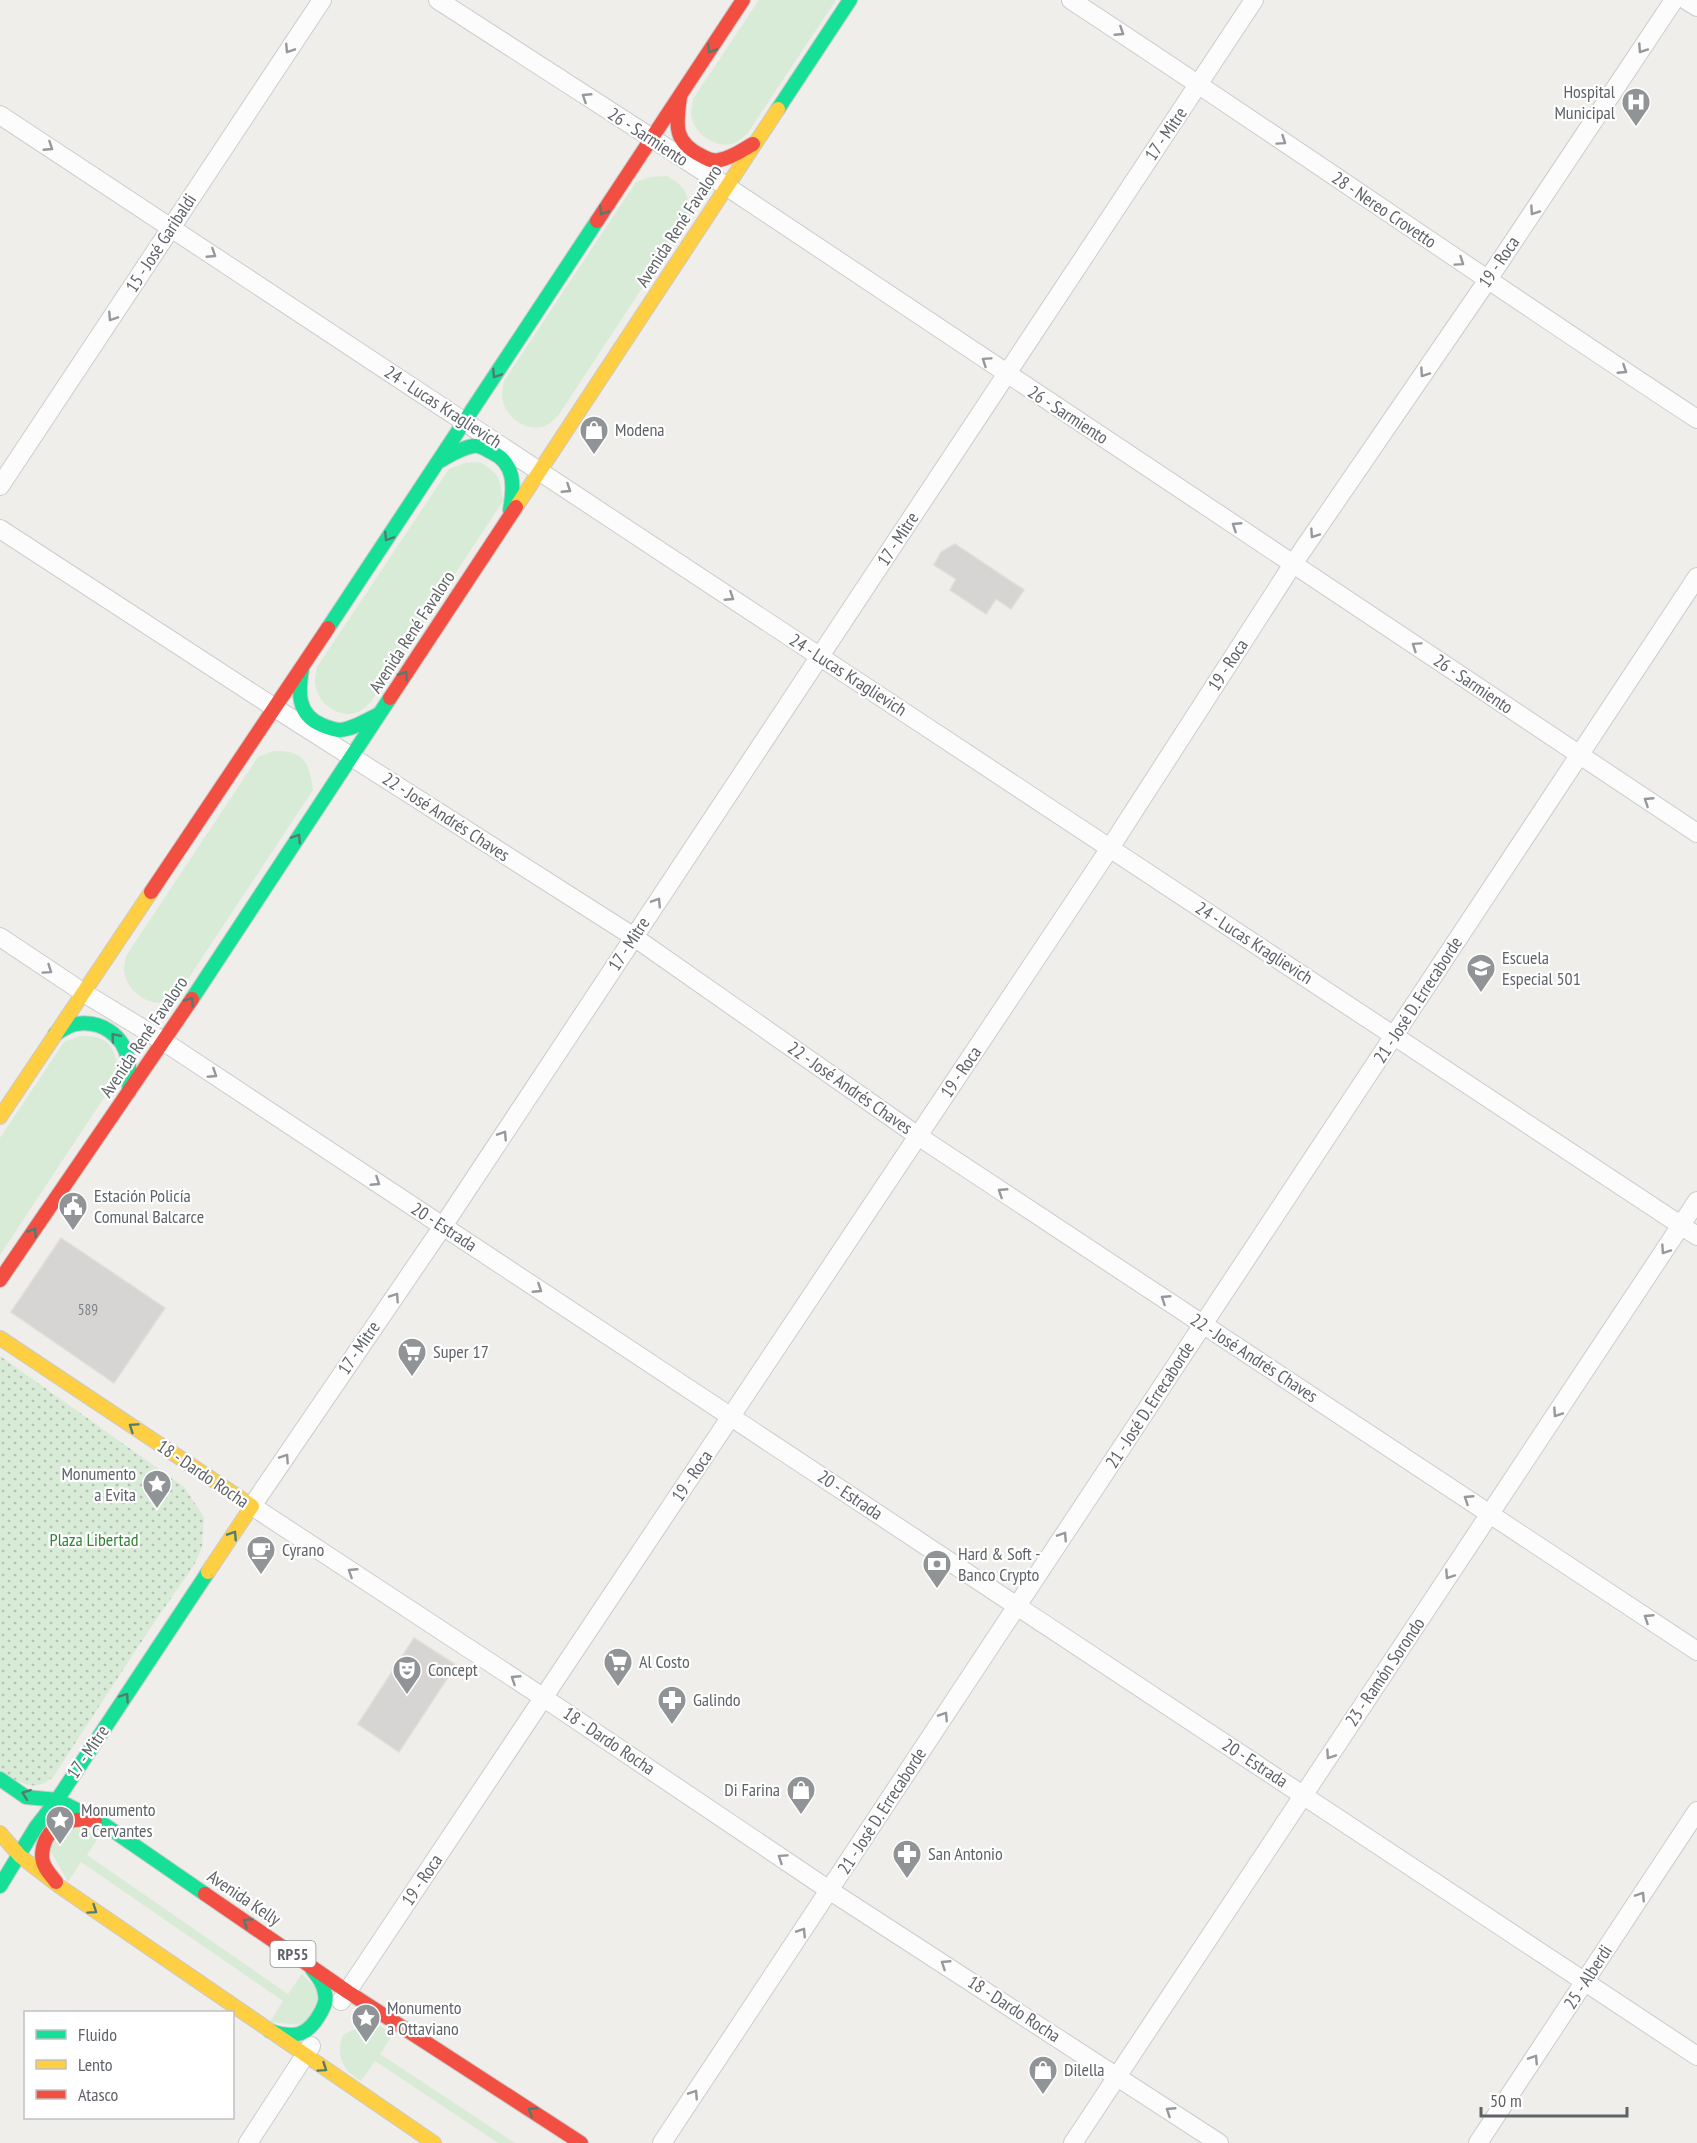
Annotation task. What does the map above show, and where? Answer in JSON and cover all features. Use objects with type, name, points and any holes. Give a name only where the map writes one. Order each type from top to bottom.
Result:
[{"type":"main road","points":[[0,1117],[303,666],[743,0]]},
{"type":"main road","name":"Avenida René Favaloro","points":[[0,1280],[163,1041],[850,0]]},
{"type":"main road","points":[[680,95],[676,121],[680,141],[694,154],[714,161],[732,156],[756,142]]},
{"type":"main road","points":[[437,463],[458,452],[477,446],[496,453],[511,466],[514,486],[510,516]]},
{"type":"main road","points":[[303,666],[298,691],[302,711],[317,723],[336,730],[355,725],[379,714]]},
{"type":"main road","points":[[56,1034],[75,1024],[94,1024],[117,1035],[128,1058],[129,1092]]},
{"type":"main road","name":"18 - Dardo Rocha","points":[[0,1338],[252,1506]]},
{"type":"main road","name":"17 - Mitre","points":[[0,1886],[36,1827],[57,1800],[252,1506]]},
{"type":"main road","name":"Avenida Kelly","points":[[0,1779],[26,1797],[57,1800],[99,1821],[348,1992],[581,2143]]},
{"type":"main road","points":[[59,1886],[44,1865],[42,1851],[48,1834],[55,1826],[65,1821],[80,1818],[99,1821]]},
{"type":"main road","points":[[0,1833],[20,1856],[59,1886],[434,2143]]},
{"type":"main road","points":[[264,2028],[286,2037],[306,2033],[319,2018],[326,1999],[321,1981],[308,1964]]},
{"type":"street","name":"15 - José Garibaldi","points":[[0,486],[322,0]]},
{"type":"street","name":"26 - Sarmiento","points":[[438,0],[726,186],[1697,833]]},
{"type":"street","name":"28 - Nereo Crovetto","points":[[1071,0],[1199,84],[1487,281],[1697,419]]},
{"type":"street","name":"17 - Mitre","points":[[252,1506],[443,1226],[1254,0]]},
{"type":"street","name":"19 - Roca","points":[[248,2143],[1110,848],[1293,564],[1487,281],[1674,0]]},
{"type":"street","points":[[1686,0],[1697,7]]},
{"type":"street","name":"24 - Lucas Kraglievich","points":[[0,115],[1697,1236]]},
{"type":"street","name":"22 - José Andrés Chaves","points":[[0,529],[634,937],[918,1136],[1697,1651]]},
{"type":"street","name":"21 - José D. Errecaborde","points":[[662,2143],[1697,577]]},
{"type":"street","name":"20 - Estrada","points":[[0,937],[84,993],[163,1041],[732,1416],[1697,2056]]},
{"type":"street","name":"23 - Ramón Sorondo","points":[[1073,2143],[1697,1201]]},
{"type":"street","name":"18 - Dardo Rocha","points":[[252,1506],[544,1698],[829,1890],[1219,2143]]},
{"type":"street","name":"25 - Alberdi","points":[[1478,2143],[1697,1811]]},
{"type":"green space","points":[[759,0],[836,0],[747,134],[734,143],[718,144],[705,137],[695,126],[691,113],[693,99]]},
{"type":"green space","points":[[667,176],[685,191],[690,215],[558,416],[542,427],[535,428],[521,424],[510,415],[503,402],[504,381],[636,182],[651,177]]},
{"type":"green space","points":[[480,462],[492,470],[498,478],[503,501],[371,702],[355,713],[341,713],[334,710],[323,701],[316,689],[317,667],[449,469],[465,463]]},
{"type":"green space","points":[[274,751],[292,753],[303,760],[307,765],[313,790],[180,991],[165,1002],[158,1003],[144,999],[132,990],[125,977],[126,956],[258,757]]},
{"type":"green space","points":[[80,1036],[99,1038],[110,1045],[116,1057],[119,1075],[0,1255],[0,1138],[64,1042]]},
{"type":"green space","name":"Plaza Libertad","points":[[0,1356],[184,1487],[204,1517],[202,1547],[194,1565],[53,1777],[39,1785],[20,1782],[0,1771]]},
{"type":"green space","points":[[70,1826],[100,1835],[87,1855],[288,1994],[302,1974],[319,1991],[311,2026],[270,2022],[283,2001],[81,1862],[68,1882],[47,1845]]},
{"type":"green space","points":[[372,2024],[393,2034],[380,2054],[515,2143],[498,2143],[375,2061],[361,2081],[355,2077],[345,2067],[340,2056],[343,2035],[363,2025]]},
{"type":"building","points":[[955,544],[1024,590],[1011,609],[996,599],[986,614],[950,590],[956,579],[934,565],[941,552]]},
{"type":"building","points":[[61,1238],[165,1308],[114,1383],[11,1312]]},
{"type":"building","name":"Concept","points":[[414,1638],[456,1665],[399,1752],[358,1724]]},
{"type":"traffic: fast","points":[[778,109],[850,0]]},
{"type":"traffic: fast","points":[[328,628],[597,221]]},
{"type":"traffic: fast","points":[[438,462],[459,450],[473,446],[478,446],[499,457],[505,462],[511,476],[510,510]]},
{"type":"traffic: fast","points":[[302,669],[301,702],[314,721],[340,730],[355,726],[379,714]]},
{"type":"traffic: fast","points":[[192,999],[390,698]]},
{"type":"traffic: fast","points":[[55,1034],[70,1026],[85,1023],[110,1031],[121,1043],[128,1059],[129,1092]]},
{"type":"traffic: fast","points":[[0,1886],[36,1827],[57,1800],[208,1572]]},
{"type":"traffic: fast","points":[[0,1779],[26,1797],[57,1800],[99,1821],[205,1894]]},
{"type":"traffic: fast","points":[[270,2031],[287,2035],[300,2034],[316,2020],[326,1997],[322,1984],[312,1969]]},
{"type":"traffic: slow","points":[[516,507],[778,109]]},
{"type":"traffic: slow","points":[[0,1117],[151,892]]},
{"type":"traffic: slow","points":[[0,1338],[252,1506],[208,1572]]},
{"type":"traffic: slow","points":[[0,1833],[20,1856],[59,1886],[434,2143]]},
{"type":"traffic: jam","points":[[597,221],[743,0]]},
{"type":"traffic: jam","points":[[680,97],[679,132],[681,139],[693,151],[717,161],[733,156],[753,144]]},
{"type":"traffic: jam","points":[[390,698],[516,507]]},
{"type":"traffic: jam","points":[[151,892],[328,628]]},
{"type":"traffic: jam","points":[[0,1280],[192,999]]},
{"type":"traffic: jam","points":[[56,1882],[43,1862],[46,1839],[61,1824],[80,1819],[95,1820]]},
{"type":"traffic: jam","points":[[205,1894],[348,1992],[581,2143]]},
{"type":"place","name":"Hospital Municipal","points":[[1636,128]]},
{"type":"place","name":"Modena","points":[[594,456]]},
{"type":"place","name":"Escuela Especial 501","points":[[1481,994]]},
{"type":"place","name":"Estación Policía Comunal Balcarce","points":[[73,1232]]},
{"type":"place","name":"Super 17","points":[[412,1378]]},
{"type":"place","name":"Monumento a Evita","points":[[157,1510]]},
{"type":"place","name":"Cyrano","points":[[261,1576]]},
{"type":"place","name":"Hard & Soft - Banco Crypto","points":[[937,1590]]},
{"type":"place","name":"Al Costo","points":[[618,1688]]},
{"type":"place","name":"Concept","points":[[407,1696]]},
{"type":"place","name":"Galindo","points":[[672,1726]]},
{"type":"place","name":"Di Farina","points":[[801,1816]]},
{"type":"place","name":"Monumento a Cervantes","points":[[60,1846]]},
{"type":"place","name":"San Antonio","points":[[907,1880]]},
{"type":"place","name":"Monumento a Ottaviano","points":[[366,2044]]},
{"type":"place","name":"Dilella","points":[[1043,2096]]}]
